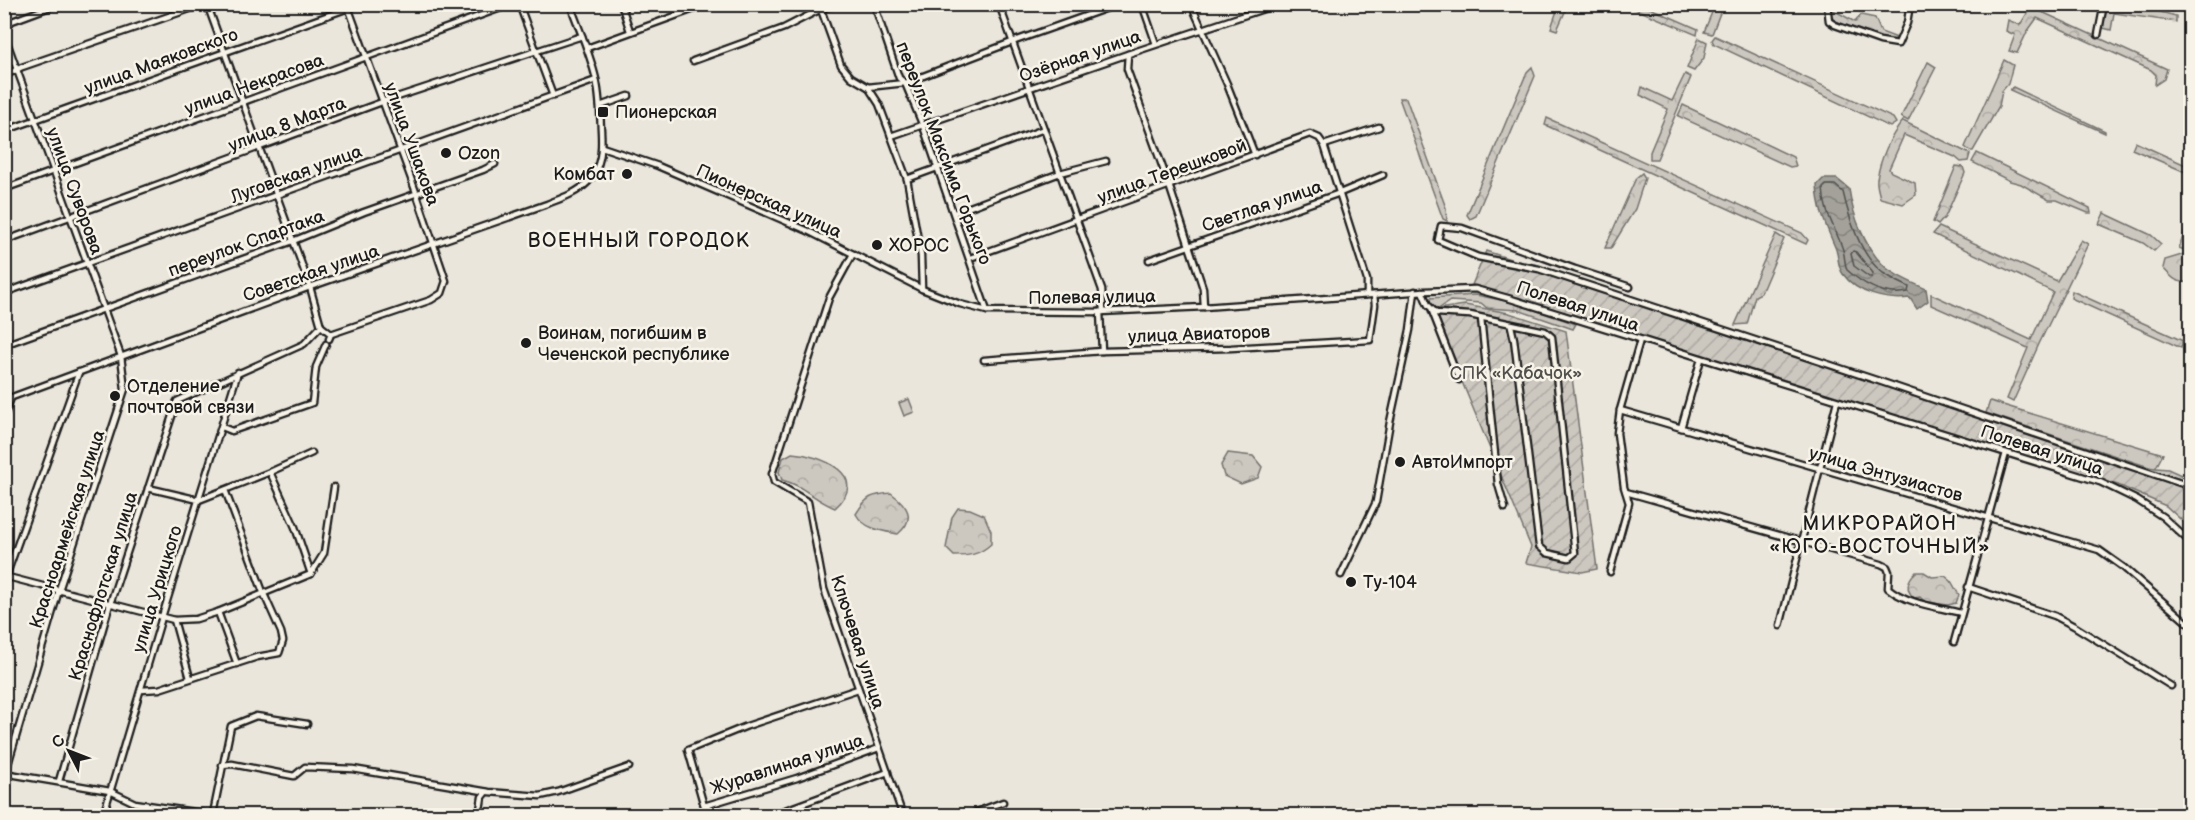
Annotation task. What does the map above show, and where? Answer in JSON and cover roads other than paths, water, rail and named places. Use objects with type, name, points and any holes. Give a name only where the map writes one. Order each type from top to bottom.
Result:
[{"type":"street","points":[[4,24],[58,4]]},
{"type":"street","points":[[4,76],[206,4],[310,286],[321,326],[329,339],[316,367],[312,403],[232,432],[222,427]]},
{"type":"street","name":"улица Маяковского","points":[[4,131],[360,4]]},
{"type":"street","name":"улица Некрасова","points":[[4,189],[512,4]]},
{"type":"street","points":[[519,4],[553,96]]},
{"type":"street","points":[[570,4],[597,80],[602,147]]},
{"type":"street","points":[[621,4],[630,31]]},
{"type":"street","points":[[587,48],[708,4]]},
{"type":"street","points":[[693,61],[783,28],[820,7],[839,4]]},
{"type":"street","name":"переулок Максима Горького","points":[[874,4],[899,78],[905,83],[923,126],[987,311]]},
{"type":"street","points":[[999,4],[1102,290],[1102,351]]},
{"type":"street","points":[[868,87],[905,83],[1119,4]]},
{"type":"street","points":[[1142,4],[1156,44]]},
{"type":"street","points":[[1191,4],[1227,84],[1254,156]]},
{"type":"street","name":"Озёрная улица","points":[[891,136],[1029,87],[1278,4]]},
{"type":"street","points":[[1827,4],[1829,21],[1835,25],[1880,41],[1898,44],[1907,23],[1910,4]]},
{"type":"street","points":[[2098,35],[2104,4]]},
{"type":"street","name":"улица Ушакова","points":[[329,339],[431,300],[442,292],[446,281],[348,7]]},
{"type":"street","points":[[820,7],[842,66],[851,77],[868,87],[879,105],[907,179],[921,256],[922,289]]},
{"type":"street","name":"улица Суворова","points":[[4,34],[121,356]]},
{"type":"street","name":"улица 8 Марта","points":[[4,241],[382,102],[582,36]]},
{"type":"street","points":[[1128,54],[1127,69],[1203,288],[1203,307]]},
{"type":"street","name":"Луговская улица","points":[[4,293],[597,80]]},
{"type":"street","points":[[600,106],[629,96]]},
{"type":"street","points":[[1365,295],[1367,280],[1324,146],[1379,127]]},
{"type":"street","points":[[907,179],[1044,129]]},
{"type":"street","name":"улица Терешковой","points":[[970,258],[1310,134],[1319,138],[1324,146]]},
{"type":"street","name":"Советская улица","points":[[4,400],[310,286],[434,244],[575,192],[589,181],[596,171],[602,147]]},
{"type":"street","name":"Пионерская улица","points":[[602,147],[658,166],[806,230],[922,289]]},
{"type":"street","points":[[954,213],[1060,173],[1106,160]]},
{"type":"street","name":"переулок Спартака","points":[[4,345],[293,241],[364,212],[417,195],[495,164]]},
{"type":"street","name":"Светлая улица","points":[[1149,260],[1340,193],[1383,175]]},
{"type":"street","points":[[1630,287],[1462,228],[1441,226],[1438,240],[1478,257],[1539,269],[2188,485],[2190,490]]},
{"type":"street","name":"Ключевая улица","points":[[853,254],[829,298],[772,474],[774,482],[808,502],[824,590],[903,816]]},
{"type":"street","name":"Полевая улица","points":[[922,289],[960,304],[987,311],[1102,312],[1414,291],[1475,290],[1511,299],[2100,482],[2137,500],[2163,517],[2190,542]]},
{"type":"street","points":[[1341,575],[1376,502],[1410,330],[1414,291]]},
{"type":"street","points":[[1422,291],[1459,380]]},
{"type":"street","name":"улица Авиаторов","points":[[984,360],[1102,351],[1231,348],[1370,340],[1375,305],[1374,295]]},
{"type":"street","points":[[1432,311],[1443,314],[1470,315],[1545,332],[1552,337],[1575,553],[1569,558],[1547,553],[1539,546],[1511,326]]},
{"type":"street","points":[[1481,318],[1498,484],[1505,508]]},
{"type":"street","points":[[238,372],[304,344],[321,326]]},
{"type":"street","points":[[1610,572],[1629,503],[1617,433],[1620,411],[1640,340]]},
{"type":"street","name":"Красноармейская улица","points":[[5,774],[59,590],[124,394],[121,356]]},
{"type":"street","points":[[1681,428],[1701,359]]},
{"type":"street","points":[[4,582],[79,372]]},
{"type":"street","name":"Краснофлотская улица","points":[[59,781],[110,604],[177,400],[238,372]]},
{"type":"street","name":"улица Урицкого","points":[[103,816],[238,372]]},
{"type":"street","points":[[4,416],[11,398]]},
{"type":"street","points":[[1780,626],[1837,401]]},
{"type":"street","name":"улица Энтузиастов","points":[[1620,411],[2099,550],[2123,567],[2190,625]]},
{"type":"street","points":[[148,488],[199,500],[312,453]]},
{"type":"street","points":[[1954,642],[2006,453]]},
{"type":"street","points":[[270,472],[295,527],[311,574]]},
{"type":"street","points":[[6,576],[174,620],[196,619],[311,574],[324,553],[334,488]]},
{"type":"street","points":[[141,690],[159,689],[279,653],[283,642],[225,490]]},
{"type":"street","points":[[1626,492],[1881,564],[1887,567],[1889,572],[1887,584],[1890,591],[1905,598],[1961,613]]},
{"type":"street","points":[[1968,587],[2055,616],[2171,686]]},
{"type":"street","points":[[218,612],[237,664]]},
{"type":"street","points":[[174,620],[190,678]]},
{"type":"street","name":"Журавлиная улица","points":[[858,689],[747,726],[688,750],[704,806],[797,778],[879,748]]},
{"type":"street","points":[[213,814],[231,726],[256,716],[307,724]]},
{"type":"street","points":[[222,765],[232,764],[294,776],[305,767],[353,769],[486,792],[540,795],[629,767]]},
{"type":"street","points":[[769,816],[888,771]]},
{"type":"street","points":[[5,774],[110,791],[135,803],[220,816]]},
{"type":"street","points":[[479,816],[482,797],[486,792]]},
{"type":"street","points":[[966,816],[1003,802]]},
{"type":"water","points":[[1823,179],[1837,179],[1849,189],[1853,210],[1865,240],[1877,258],[1888,270],[1926,289],[1928,301],[1917,309],[1910,298],[1873,295],[1849,281],[1840,268],[1836,250],[1821,210],[1817,185]]},
{"type":"place","name":"Пионерская","points":[[603,112]]},
{"type":"place","name":"Ozon","points":[[446,153]]},
{"type":"place","name":"Комбат","points":[[627,174]]},
{"type":"place","name":"ХОРОС","points":[[877,245]]},
{"type":"place","name":"Воинам, погибшим в Чеченской республике","points":[[526,343]]},
{"type":"place","name":"Отделение почтовой связи","points":[[115,396]]},
{"type":"place","name":"АвтоИмпорт","points":[[1400,462]]},
{"type":"place","name":"Ту-104","points":[[1351,582]]},
{"type":"district","name":"ВОЕННЫЙ ГОРОДОК","points":[[639,240]]},
{"type":"district","name":"МИКРОРАЙОН «ЮГО-ВОСТОЧНЫЙ»","points":[[1880,534]]},
{"type":"park label","name":"СПК «Кабачок»","points":[[1516,373]]}]
